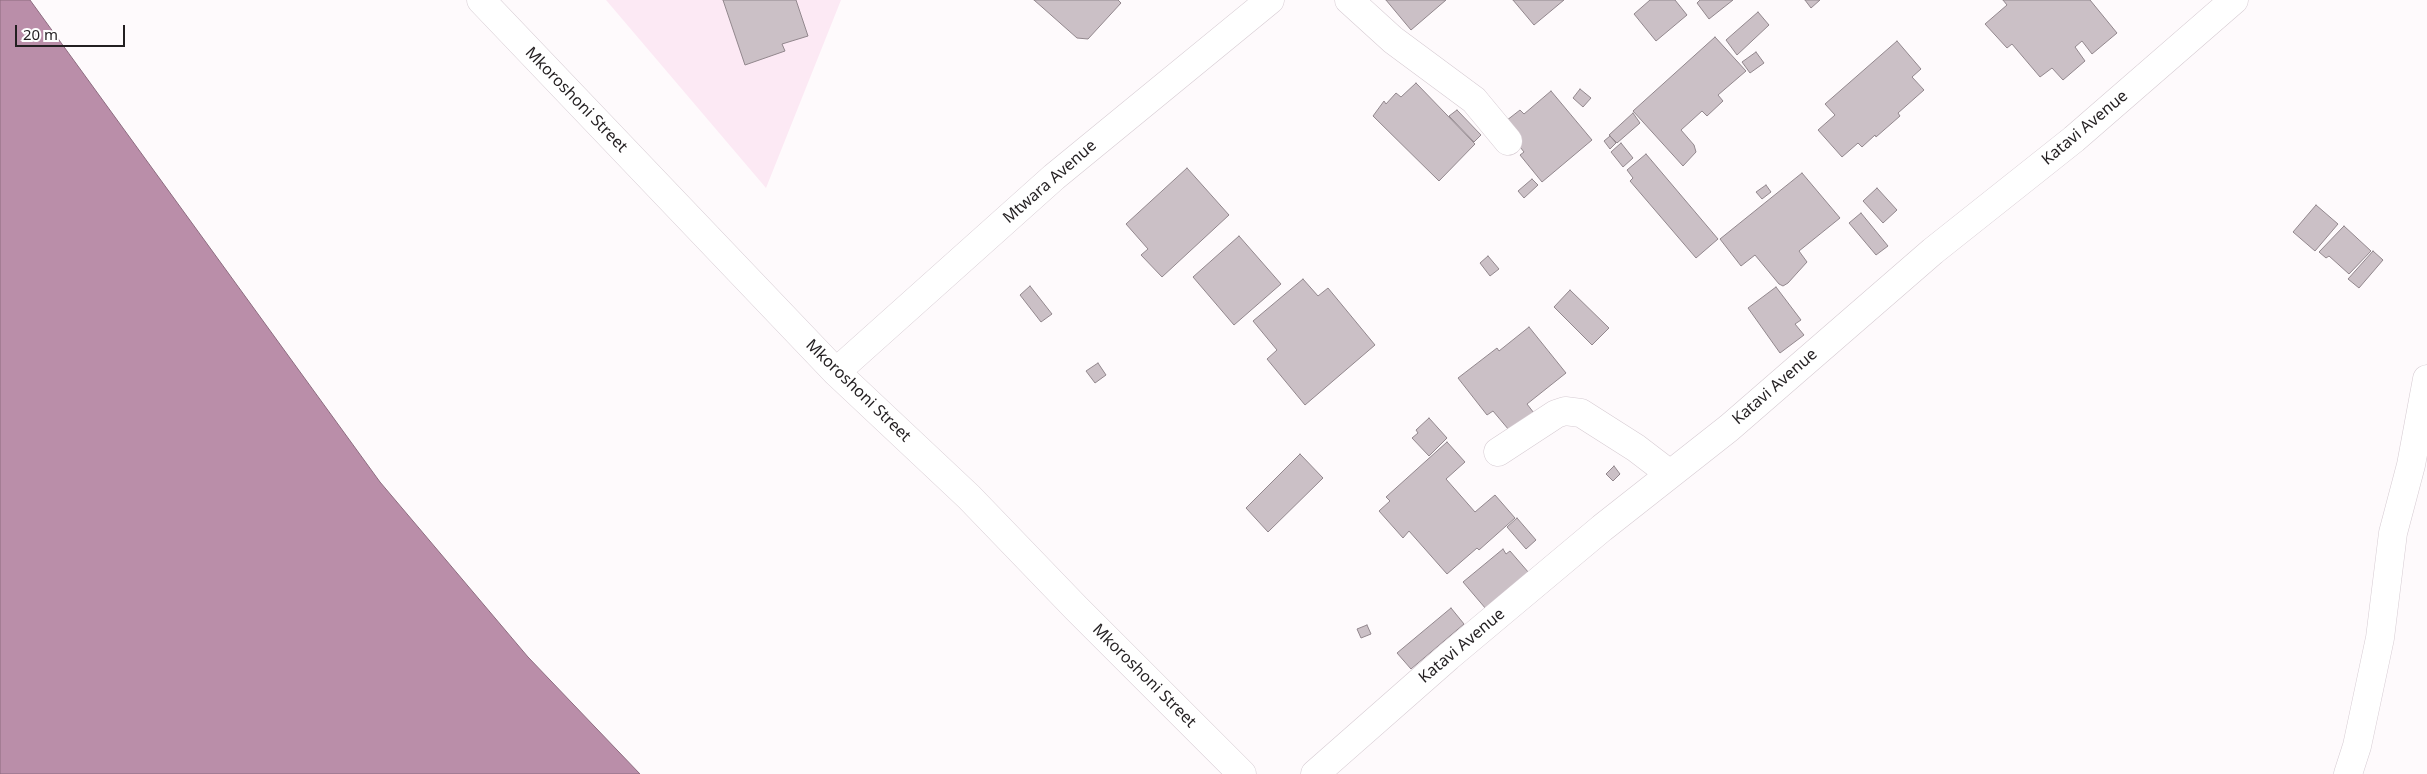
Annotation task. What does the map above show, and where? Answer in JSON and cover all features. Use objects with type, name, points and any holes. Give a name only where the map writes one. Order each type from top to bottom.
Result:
[{"type":"street","name":"Mkoroshoni Street","points":[[481,0],[836,372],[969,497],[1076,608],[1242,774]]},
{"type":"street","name":"Mtwara Avenue","points":[[836,372],[1054,176],[1270,0]]},
{"type":"street","points":[[1349,0],[1393,40],[1474,100],[1508,141]]},
{"type":"street","name":"Katavi Avenue","points":[[1315,774],[1455,651],[1670,474],[1729,428],[1933,251],[2074,139],[2234,0]]},
{"type":"street","points":[[2348,774],[2357,746],[2380,638],[2393,533],[2410,464],[2427,379]]},
{"type":"street","points":[[1498,452],[1556,414],[1565,411],[1581,413],[1636,448],[1670,474]]},
{"type":"shaded area","points":[[0,0],[30,0],[380,482],[528,657],[640,774],[0,774]]},
{"type":"shaded area","points":[[606,0],[841,0],[766,188]]},
{"type":"building","points":[[723,0],[796,0],[808,36],[782,44],[785,51],[745,65]]},
{"type":"building","points":[[1034,0],[1118,0],[1121,3],[1088,39],[1077,38]]},
{"type":"building","points":[[1386,0],[1446,0],[1411,30]]},
{"type":"building","points":[[1513,0],[1564,0],[1534,25]]},
{"type":"building","points":[[1650,0],[1675,0],[1687,15],[1656,41],[1634,14]]},
{"type":"building","points":[[1700,0],[1733,0],[1709,19],[1697,3]]},
{"type":"building","points":[[1805,0],[1820,0],[1811,8]]},
{"type":"building","points":[[2003,0],[2090,0],[2117,33],[2092,54],[2082,41],[2075,47],[2085,61],[2063,80],[2052,68],[2040,77],[2012,44],[2007,48],[1985,24],[2007,5]]},
{"type":"building","points":[[1758,12],[1769,25],[1737,55],[1726,40]]},
{"type":"building","points":[[1715,37],[1746,71],[1718,95],[1723,101],[1707,116],[1702,111],[1681,130],[1694,145],[1696,152],[1683,166],[1633,111]]},
{"type":"building","points":[[1897,41],[1921,69],[1912,77],[1924,90],[1898,113],[1900,116],[1876,137],[1875,135],[1862,147],[1858,143],[1842,157],[1818,130],[1835,115],[1825,104]]},
{"type":"building","points":[[1756,52],[1764,63],[1750,73],[1742,62]]},
{"type":"building","points":[[1416,83],[1475,144],[1439,181],[1373,116],[1384,101],[1386,104],[1396,93],[1401,97]]},
{"type":"building","points":[[1580,89],[1591,98],[1583,107],[1573,98]]},
{"type":"building","points":[[1551,91],[1592,140],[1542,182],[1520,155],[1524,152],[1502,124],[1520,110],[1524,114]]},
{"type":"building","points":[[1457,110],[1481,135],[1474,142],[1449,116]]},
{"type":"building","points":[[1633,113],[1640,123],[1617,143],[1609,135]]},
{"type":"building","points":[[1610,136],[1616,143],[1610,149],[1604,141]]},
{"type":"building","points":[[1621,143],[1633,158],[1623,167],[1611,152]]},
{"type":"building","points":[[1646,154],[1718,239],[1696,258],[1630,181],[1633,178],[1627,170]]},
{"type":"building","points":[[1187,168],[1229,215],[1162,277],[1141,255],[1148,249],[1126,224]]},
{"type":"building","points":[[1802,173],[1840,218],[1799,251],[1807,262],[1783,286],[1779,284],[1755,255],[1741,266],[1720,239]]},
{"type":"building","points":[[1532,179],[1538,185],[1524,198],[1518,191]]},
{"type":"building","points":[[1766,185],[1771,192],[1762,199],[1756,192]]},
{"type":"building","points":[[1877,188],[1897,210],[1883,223],[1863,201]]},
{"type":"building","points":[[2316,205],[2338,224],[2315,251],[2293,232]]},
{"type":"building","points":[[1861,213],[1888,246],[1876,255],[1849,223]]},
{"type":"building","points":[[2344,226],[2371,251],[2349,274],[2329,256],[2326,258],[2319,252]]},
{"type":"building","points":[[1239,236],[1281,284],[1234,325],[1193,277]]},
{"type":"building","points":[[2373,251],[2383,260],[2359,288],[2348,279]]},
{"type":"building","points":[[1488,256],[1499,269],[1490,276],[1480,263]]},
{"type":"building","points":[[1303,279],[1318,296],[1328,288],[1375,345],[1305,405],[1267,359],[1277,350],[1253,321]]},
{"type":"building","points":[[1030,286],[1052,314],[1041,322],[1020,295]]},
{"type":"building","points":[[1776,287],[1801,320],[1795,324],[1804,335],[1780,353],[1748,308]]},
{"type":"building","points":[[1570,290],[1609,328],[1592,345],[1554,307]]},
{"type":"building","points":[[1529,327],[1566,373],[1527,404],[1537,417],[1514,436],[1493,411],[1487,415],[1458,378],[1497,348],[1499,351]]},
{"type":"building","points":[[1098,363],[1106,375],[1095,383],[1086,371]]},
{"type":"building","points":[[1429,418],[1447,438],[1429,456],[1412,438],[1418,433],[1416,430]]},
{"type":"building","points":[[1447,442],[1465,462],[1446,479],[1475,512],[1495,495],[1515,518],[1479,550],[1477,548],[1447,574],[1409,531],[1403,538],[1379,511],[1390,501],[1386,497]]},
{"type":"building","points":[[1300,454],[1323,478],[1268,532],[1246,508]]},
{"type":"building","points":[[1614,466],[1620,474],[1613,481],[1606,474]]},
{"type":"building","points":[[1517,518],[1536,540],[1526,549],[1507,527]]},
{"type":"building","points":[[1503,549],[1506,554],[1510,551],[1529,573],[1486,609],[1463,582]]},
{"type":"building","points":[[1451,608],[1464,624],[1411,669],[1397,653]]},
{"type":"building","points":[[1367,625],[1371,634],[1361,638],[1357,629]]}]
